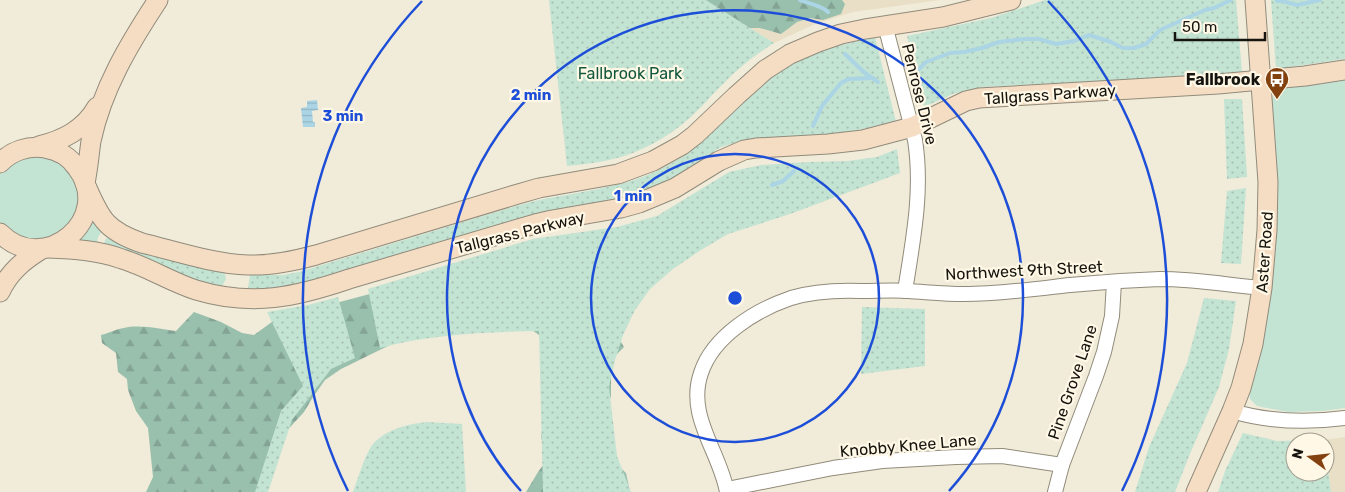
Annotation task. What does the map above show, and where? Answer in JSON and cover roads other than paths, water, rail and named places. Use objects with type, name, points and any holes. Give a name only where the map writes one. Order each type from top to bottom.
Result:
[{"type":"street","points":[[0,292],[9,275],[18,266],[44,249],[63,242],[72,235],[84,218],[87,208],[86,185],[96,123],[108,89],[128,47],[158,0]]},
{"type":"street","name":"Tallgrass Parkway","points":[[34,147],[56,151],[74,163],[81,172],[102,219],[111,228],[130,239],[228,263],[261,265],[288,262],[518,194],[618,174],[644,165],[682,145],[708,123],[750,82],[781,60],[800,50],[841,34],[885,25],[943,17],[1011,0]]},
{"type":"street","name":"Aster Road","points":[[1196,492],[1241,388],[1257,322],[1262,288],[1267,230],[1268,182],[1255,0]]},
{"type":"street","name":"Penrose Drive","points":[[885,25],[917,150],[918,204],[905,291]]},
{"type":"street","name":"Tallgrass Parkway","points":[[0,233],[12,243],[22,247],[90,252],[122,258],[178,284],[212,294],[243,299],[290,296],[319,290],[349,279],[535,224],[639,203],[675,188],[719,161],[744,150],[854,141],[880,136],[912,126],[966,101],[979,98],[1181,87],[1305,76],[1345,70]]},
{"type":"street","points":[[0,163],[12,153],[54,142],[77,130],[92,115],[108,89]]},
{"type":"street","name":"Northwest 9th Street","points":[[727,490],[701,422],[698,404],[700,373],[714,348],[735,328],[759,312],[791,298],[818,292],[840,290],[964,294],[1114,282],[1171,280],[1200,281],[1262,288]]},
{"type":"street","name":"Pine Grove Lane","points":[[1055,492],[1062,465],[1104,352],[1112,316],[1114,282]]},
{"type":"street","points":[[1232,411],[1247,415],[1299,421],[1345,418]]},
{"type":"street","name":"Knobby Knee Lane","points":[[727,490],[834,468],[882,461],[1002,456],[1062,465]]},
{"type":"water","points":[[317,100],[318,110],[312,111],[315,127],[303,127],[301,108],[307,107],[307,101]]},
{"type":"waterway","points":[[800,0],[818,6],[828,12]]},
{"type":"waterway","points":[[917,71],[926,62],[950,53],[982,48],[999,42],[1025,39],[1039,39],[1056,44],[1074,41],[1089,35],[1123,48],[1134,48],[1146,44],[1160,30],[1231,0]]},
{"type":"waterway","points":[[1277,1],[1297,5],[1320,0]]},
{"type":"waterway","points":[[845,54],[865,73],[878,82]]},
{"type":"waterway","points":[[813,126],[822,106],[841,83],[849,79],[873,78]]},
{"type":"waterway","points":[[772,185],[783,181],[794,171]]},
{"type":"place","name":"Fallbrook","points":[[1277,100]]},
{"type":"park label","name":"Fallbrook Park","points":[[630,73]]}]
